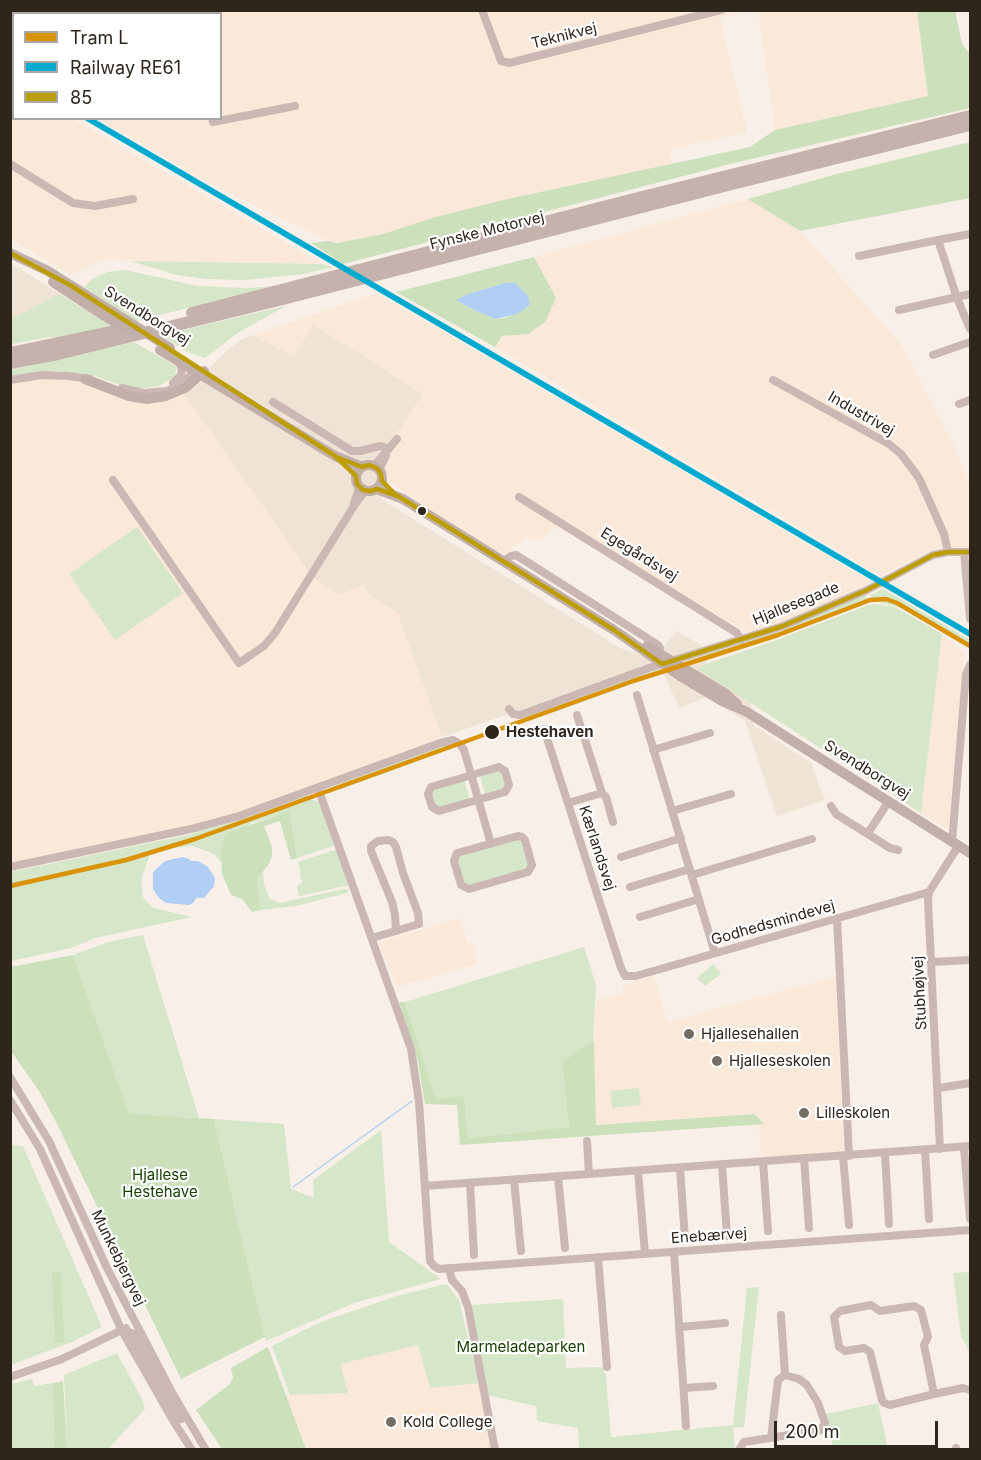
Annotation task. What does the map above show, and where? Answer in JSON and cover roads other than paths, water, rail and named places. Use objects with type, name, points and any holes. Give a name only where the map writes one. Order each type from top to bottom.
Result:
[{"type":"highway","name":"Fynske Motorvej","points":[[10,353],[166,319],[622,202],[970,116]]},
{"type":"highway","name":"Fynske Motorvej","points":[[10,363],[58,354],[257,305],[970,125]]},
{"type":"main road","name":"Svendborgvej","points":[[11,253],[335,456],[372,475],[398,496],[664,659],[722,701],[747,712],[970,853]]},
{"type":"main road","name":"Svendborgvej","points":[[165,349],[179,362],[200,372]]},
{"type":"main road","points":[[86,379],[133,397],[147,399],[176,393],[193,382],[200,372]]},
{"type":"main road","points":[[372,475],[371,491],[362,489],[372,475]]},
{"type":"street","name":"Teknikvej","points":[[482,10],[501,61],[509,63],[721,10]]},
{"type":"street","points":[[212,120],[213,122],[295,106]]},
{"type":"street","points":[[10,164],[73,203],[95,206],[133,199]]},
{"type":"street","points":[[859,256],[970,234]]},
{"type":"street","points":[[938,240],[970,329]]},
{"type":"street","points":[[899,309],[970,294]]},
{"type":"street","points":[[933,355],[970,342]]},
{"type":"street","points":[[143,393],[167,387],[175,382],[182,371],[179,362]]},
{"type":"street","points":[[10,380],[42,375],[68,376],[143,393],[167,391],[200,372]]},
{"type":"street","name":"Industrivej","points":[[773,380],[889,444],[901,454],[919,478],[944,534],[948,552]]},
{"type":"street","points":[[959,404],[970,400]]},
{"type":"street","points":[[273,402],[352,451],[380,446],[389,449]]},
{"type":"street","points":[[372,475],[397,439]]},
{"type":"street","points":[[112,480],[238,663],[264,646],[275,633],[354,506],[362,489]]},
{"type":"street","name":"Egegårdsvej","points":[[519,496],[735,631],[741,640]]},
{"type":"street","points":[[967,552],[970,619]]},
{"type":"street","name":"Hjallesegade","points":[[664,659],[741,640],[820,612],[933,555],[967,552]]},
{"type":"street","name":"Svendborgvej","points":[[504,561],[516,555],[658,645],[664,659]]},
{"type":"street","points":[[509,709],[513,714],[520,715],[664,659]]},
{"type":"street","points":[[929,892],[955,844],[966,674],[970,664]]},
{"type":"street","points":[[637,695],[715,953]]},
{"type":"street","points":[[577,715],[613,822]]},
{"type":"street","name":"Kærlandsvej","points":[[544,729],[625,976]]},
{"type":"street","points":[[653,750],[710,733]]},
{"type":"street","points":[[10,867],[191,829],[240,816],[453,740],[460,744],[472,775],[491,844]]},
{"type":"street","points":[[499,767],[505,771],[509,785],[507,790],[479,800],[438,811],[432,807],[428,794],[431,787],[472,775],[499,767]]},
{"type":"street","points":[[318,788],[411,1049],[419,1102],[430,1261],[439,1269],[449,1268],[452,1280],[462,1291],[468,1307],[495,1449]]},
{"type":"street","points":[[568,803],[602,793]]},
{"type":"street","points":[[672,811],[731,794]]},
{"type":"street","points":[[868,833],[889,801]]},
{"type":"street","points":[[831,806],[836,814],[890,848],[898,850]]},
{"type":"street","points":[[522,837],[530,857],[531,869],[528,872],[469,889],[464,888],[461,885],[454,856],[457,853],[491,844],[522,837]]},
{"type":"street","points":[[621,857],[681,838]]},
{"type":"street","points":[[630,887],[812,839]]},
{"type":"street","points":[[372,938],[396,931],[419,924],[418,913],[393,842],[378,841],[371,846],[371,851],[392,902],[396,931]]},
{"type":"street","name":"Godhedsmindevej","points":[[625,976],[636,976],[929,892]]},
{"type":"street","name":"Stubhøjvej","points":[[929,892],[940,1149]]},
{"type":"street","points":[[640,917],[699,899]]},
{"type":"street","points":[[837,918],[849,1225]]},
{"type":"street","points":[[932,962],[970,960]]},
{"type":"street","name":"Munkebjergvej","points":[[10,1077],[49,1141],[88,1230],[135,1323],[174,1396],[206,1449]]},
{"type":"street","points":[[939,1088],[970,1083]]},
{"type":"street","name":"Munkebjergvej","points":[[10,1100],[40,1149],[122,1331],[192,1449]]},
{"type":"street","points":[[587,1141],[589,1174]]},
{"type":"street","points":[[425,1186],[967,1147],[970,1219]]},
{"type":"street","points":[[925,1150],[929,1219]]},
{"type":"street","points":[[885,1153],[889,1224]]},
{"type":"street","points":[[804,1158],[809,1228]]},
{"type":"street","points":[[763,1161],[768,1231]]},
{"type":"street","points":[[722,1165],[727,1236]]},
{"type":"street","points":[[680,1168],[685,1239]]},
{"type":"street","points":[[638,1171],[645,1254]]},
{"type":"street","points":[[558,1177],[565,1248]]},
{"type":"street","points":[[514,1180],[521,1251]]},
{"type":"street","points":[[470,1183],[474,1255]]},
{"type":"street","name":"Enebærvej","points":[[449,1268],[970,1230]]},
{"type":"street","points":[[674,1252],[686,1426]]},
{"type":"street","points":[[598,1257],[607,1367]]},
{"type":"street","points":[[934,1394],[924,1345],[928,1337],[921,1310],[914,1306],[880,1311],[872,1305],[840,1311],[834,1317],[839,1347],[845,1350],[864,1348],[870,1352],[884,1403],[890,1404],[970,1389]]},
{"type":"street","points":[[781,1315],[785,1375]]},
{"type":"street","points":[[10,1377],[62,1359],[135,1323]]},
{"type":"street","points":[[679,1327],[725,1323]]},
{"type":"street","points":[[122,1331],[132,1333],[161,1386],[201,1449]]},
{"type":"street","points":[[741,1446],[771,1438],[820,1430],[825,1423],[818,1403],[807,1385],[799,1379],[785,1375]]},
{"type":"street","points":[[771,1438],[778,1380],[785,1375]]},
{"type":"street","points":[[684,1388],[713,1386]]},
{"type":"water","points":[[505,283],[515,283],[528,296],[530,305],[517,314],[495,319],[456,300],[468,294]]},
{"type":"water","points":[[183,857],[191,861],[198,861],[208,867],[215,878],[214,886],[204,898],[196,898],[189,905],[166,903],[153,889],[153,872],[165,861]]},
{"type":"waterway","points":[[293,1187],[412,1101]]},
{"type":"tram line","name":"L","points":[[10,886],[126,860],[195,839],[633,681],[778,635],[870,600],[886,599],[897,603],[970,646]]},
{"type":"rail line","name":"RE61","points":[[90,120],[970,634]]},
{"type":"place","name":"Hestehaven","points":[[492,732]]},
{"type":"place","name":"Hjallesehallen","points":[[689,1034]]},
{"type":"place","name":"Hjalleseskolen","points":[[717,1061]]},
{"type":"place","name":"Lilleskolen","points":[[804,1113]]},
{"type":"place","name":"Kold College","points":[[391,1422]]},
{"type":"park label","name":"Hjallese Hestehave","points":[[160,1184]]},
{"type":"park label","name":"Marmeladeparken","points":[[521,1347]]}]
